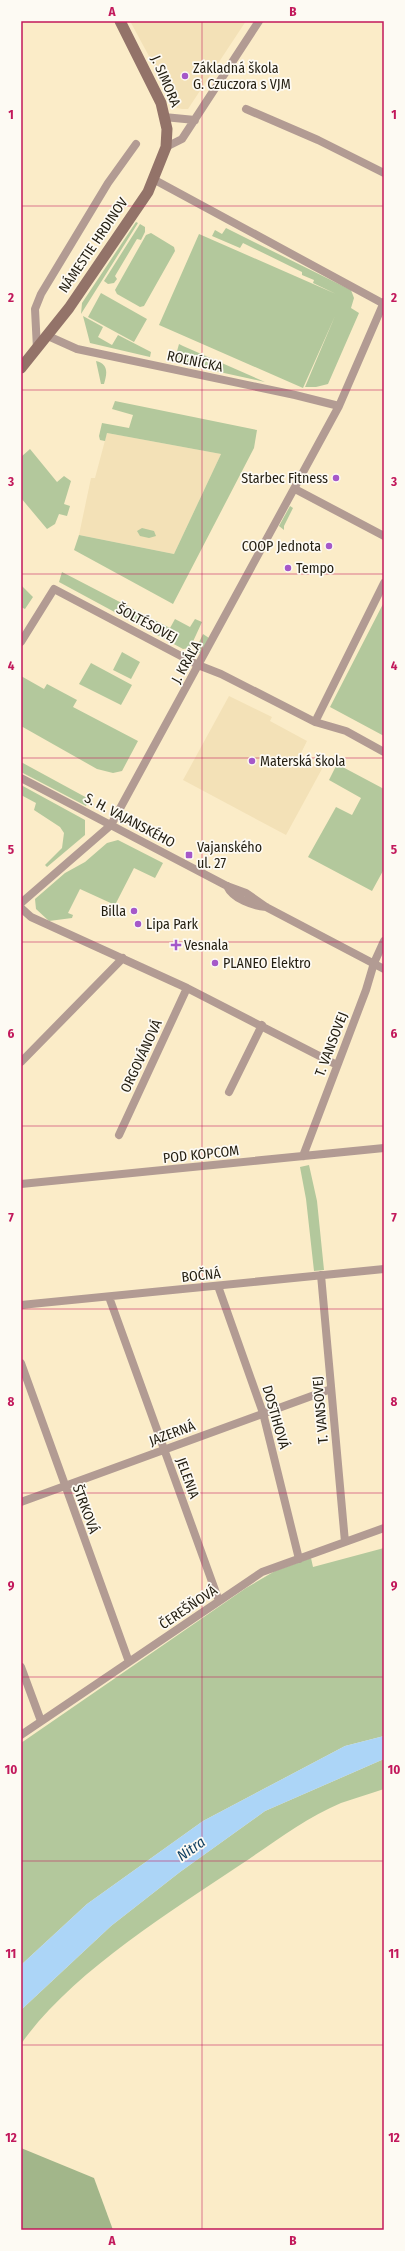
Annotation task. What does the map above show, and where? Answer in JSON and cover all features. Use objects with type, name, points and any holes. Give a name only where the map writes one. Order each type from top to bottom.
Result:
[{"type":"main road","name":"J. SIMORA","points":[[120,21],[147,71],[161,103],[164,117],[166,147],[153,179]]},
{"type":"main road","name":"NÁMESTIE HRDINOV","points":[[37,349],[48,336],[148,192],[153,179]]},
{"type":"main road","points":[[21,368],[37,349]]},
{"type":"street","points":[[166,147],[182,139],[259,21]]},
{"type":"street","points":[[246,109],[318,140],[384,173]]},
{"type":"street","points":[[164,117],[194,120]]},
{"type":"street","name":"NÁMESTIE HRDINOV","points":[[37,349],[36,310],[41,294],[104,190],[136,144]]},
{"type":"street","points":[[153,179],[179,190],[384,303]]},
{"type":"street","name":"J. KRÁĽA","points":[[21,903],[111,825],[339,406],[384,303]]},
{"type":"street","name":"ROĽNÍCKA","points":[[48,336],[77,349],[295,395],[339,406]]},
{"type":"street","points":[[295,489],[384,536]]},
{"type":"street","points":[[315,722],[384,583]]},
{"type":"street","name":"ŠOLTÉSOVEJ","points":[[21,642],[54,589],[198,665],[221,674],[315,722],[346,731],[384,752]]},
{"type":"street","name":"S. H. VAJANSKÉHO","points":[[21,778],[227,886],[246,893],[266,907],[384,969]]},
{"type":"street","points":[[21,908],[30,917],[187,988],[262,1025],[337,1065]]},
{"type":"street","name":"T. VANSOVEJ","points":[[303,1156],[366,990],[374,963],[384,941]]},
{"type":"street","points":[[21,1062],[123,958]]},
{"type":"street","name":"ORGOVÁNOVÁ","points":[[118,1135],[187,988]]},
{"type":"street","points":[[229,1092],[262,1025]]},
{"type":"street","name":"POD KOPCOM","points":[[21,1184],[384,1148]]},
{"type":"street","name":"BOČNÁ","points":[[21,1305],[384,1269]]},
{"type":"street","name":"T. VANSOVEJ","points":[[322,1275],[345,1542]]},
{"type":"street","name":"DOSTIHOVÁ","points":[[218,1286],[263,1413],[299,1559]]},
{"type":"street","name":"JELENIA","points":[[109,1297],[219,1601]]},
{"type":"street","name":"ŠTRKOVÁ","points":[[21,1364],[129,1662]]},
{"type":"street","name":"JAZERNÁ","points":[[21,1502],[331,1388]]},
{"type":"street","name":"ČEREŠŇOVÁ","points":[[21,1735],[262,1572],[384,1528]]},
{"type":"street","points":[[21,1667],[41,1721]]},
{"type":"shaded area","name":"Základná škola G. Czuczora s VJM","points":[[130,21],[246,21],[188,109],[182,109],[177,108]]},
{"type":"shaded area","points":[[107,433],[221,454],[174,554],[79,535],[91,478],[95,478]]},
{"type":"shaded area","name":"Materská škola","points":[[229,696],[272,717],[270,721],[307,741],[300,755],[323,767],[286,835],[183,780]]},
{"type":"green space","points":[[136,222],[138,223],[81,314],[82,303]]},
{"type":"green space","points":[[140,224],[145,227],[145,232],[141,240],[137,239],[115,276],[117,279],[114,283],[108,284],[104,281]]},
{"type":"green space","points":[[226,228],[351,290],[354,298],[351,308],[359,313],[328,384],[316,387],[305,387],[335,316],[303,388],[159,325],[199,234],[336,294],[313,283],[314,280],[302,275],[302,272],[243,243],[240,248],[212,236],[215,230],[222,234]]},
{"type":"green space","points":[[151,233],[174,247],[175,251],[144,306],[140,307],[117,294],[115,290],[146,235]]},
{"type":"green space","points":[[101,293],[147,319],[134,342],[88,317]]},
{"type":"green space","points":[[83,316],[103,327],[98,337],[112,345],[118,335],[151,352],[150,357],[90,343]]},
{"type":"green space","points":[[179,344],[183,346],[265,382],[174,362]]},
{"type":"green space","points":[[96,361],[103,364],[105,367],[106,377],[104,384],[101,384]]},
{"type":"green space","points":[[115,401],[257,430],[254,448],[173,604],[74,550],[79,535],[174,554],[221,454],[107,433],[105,441],[100,440],[99,436],[102,423],[129,428],[133,415],[112,409]]},
{"type":"green space","points":[[30,449],[57,482],[64,476],[71,481],[64,504],[70,506],[67,516],[59,514],[55,524],[47,529],[21,498],[21,457]]},
{"type":"green space","points":[[290,506],[293,508],[284,526],[284,530],[279,526]]},
{"type":"green space","points":[[142,528],[154,531],[156,536],[149,538],[140,536],[137,531]]},
{"type":"green space","points":[[62,572],[170,628],[175,619],[190,627],[195,619],[202,622],[190,648],[183,649],[59,582]]},
{"type":"green space","points":[[21,585],[33,597],[25,609],[21,607]]},
{"type":"green space","points":[[384,602],[384,736],[330,707]]},
{"type":"green space","points":[[203,634],[209,638],[201,653],[194,653]]},
{"type":"green space","points":[[122,652],[140,662],[131,679],[113,670]]},
{"type":"green space","points":[[91,663],[132,685],[121,705],[79,684]]},
{"type":"green space","points":[[21,676],[44,689],[47,684],[77,700],[73,707],[138,741],[122,771],[113,773],[97,769],[21,726]]},
{"type":"green space","points":[[21,762],[89,799],[86,806],[21,772]]},
{"type":"green space","points":[[337,764],[384,789],[384,869],[372,891],[308,857],[336,807],[352,815],[361,798],[329,780]]},
{"type":"green space","points":[[21,785],[85,820],[85,835],[47,867],[45,865],[62,848],[64,833],[60,827],[34,810],[36,803],[21,795]]},
{"type":"green space","points":[[118,840],[163,863],[155,878],[134,868],[115,905],[80,889],[68,913],[73,915],[72,918],[49,921],[36,909],[35,899],[65,873],[85,862],[107,843]]},
{"type":"green space","points":[[309,1165],[317,1201],[324,1270],[314,1271],[306,1199],[300,1167]]},
{"type":"green space","points":[[384,1548],[384,1736],[345,1746],[203,1821],[87,1904],[21,1965],[21,1743],[246,1588],[275,1571],[311,1558],[313,1567]]},
{"type":"green space","points":[[384,1759],[384,1789],[341,1803],[315,1816],[152,1924],[93,1969],[66,1993],[42,2018],[21,2044],[21,2010],[111,1926],[180,1872],[265,1811]]},
{"type":"green space","points":[[21,2148],[94,2178],[113,2230],[21,2230]]},
{"type":"water","name":"Nitra","points":[[384,1736],[384,1759],[265,1811],[180,1872],[111,1926],[21,2010],[21,1965],[87,1904],[203,1821],[345,1746]]},
{"type":"place","name":"Základná škola G. Czuczora s VJM","points":[[185,76]]},
{"type":"place","name":"Starbec Fitness","points":[[336,478]]},
{"type":"place","name":"COOP Jednota","points":[[329,546]]},
{"type":"place","name":"Tempo","points":[[288,568]]},
{"type":"place","name":"Materská škola","points":[[252,761]]},
{"type":"place","name":"Vajanského ul. 27","points":[[189,855]]},
{"type":"place","name":"Billa","points":[[134,911]]},
{"type":"place","name":"Lipa Park","points":[[138,924]]},
{"type":"place","name":"Vesnala","points":[[176,945]]},
{"type":"place","name":"PLANEO Elektro","points":[[215,963]]}]
